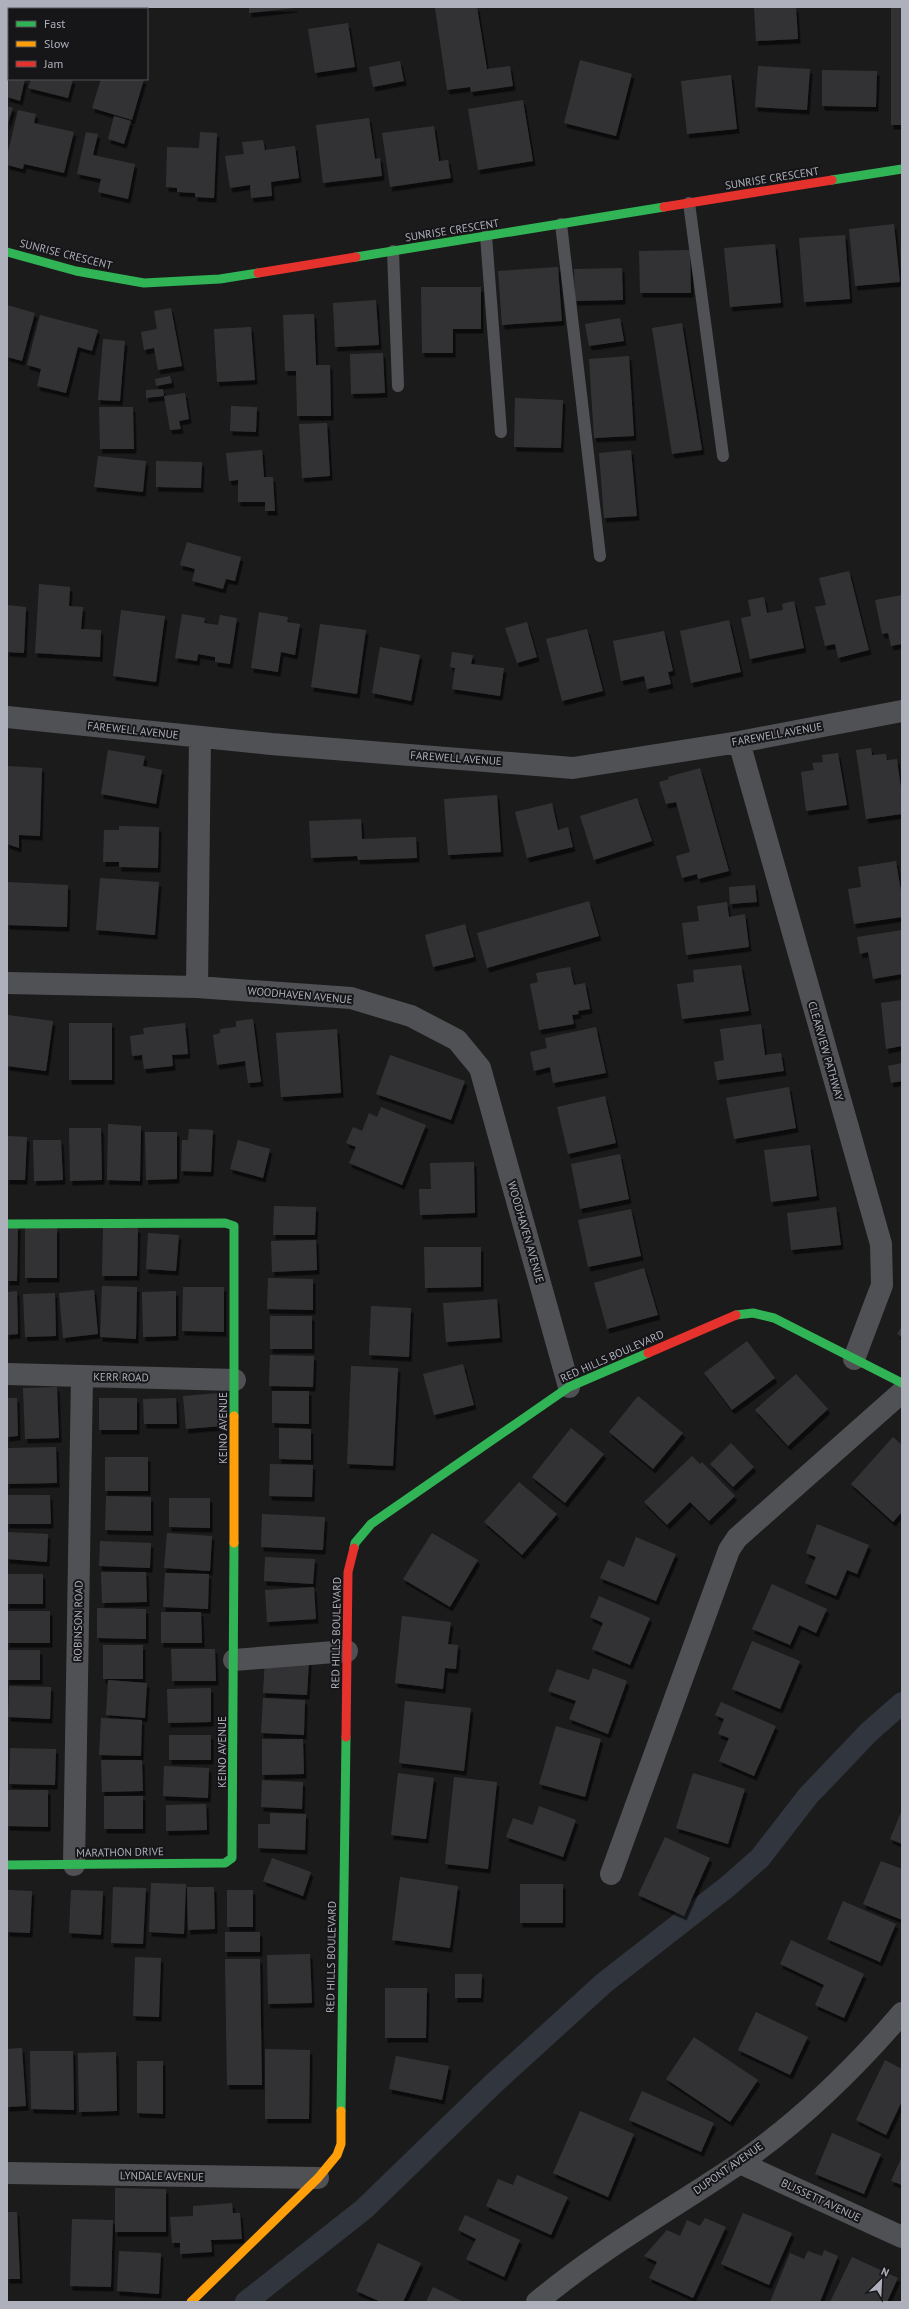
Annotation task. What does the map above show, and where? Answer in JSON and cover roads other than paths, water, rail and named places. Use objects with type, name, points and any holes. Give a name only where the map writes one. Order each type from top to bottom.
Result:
[{"type":"street","name":"SUNRISE CRESCENT","points":[[7,252],[76,271],[144,283],[220,279],[902,169]]},
{"type":"street","name":"FAREWELL AVENUE","points":[[7,717],[200,737],[573,768],[739,742],[902,711]]},
{"type":"street","points":[[197,988],[200,737]]},
{"type":"street","name":"CLEARVIEW PATHWAY","points":[[739,742],[881,1244],[882,1285],[854,1359]]},
{"type":"street","name":"WOODHAVEN AVENUE","points":[[7,983],[197,988],[351,998],[411,1016],[457,1040],[480,1068],[569,1387]]},
{"type":"street","name":"KEINO AVENUE","points":[[7,1224],[225,1223],[234,1226],[235,1380],[232,1858]]},
{"type":"street","name":"RED HILLS BOULEVARD","points":[[191,2302],[318,2178],[337,2156],[341,2144],[348,1572],[356,1543],[371,1524],[569,1387],[732,1316],[753,1313],[774,1318],[902,1383]]},
{"type":"street","name":"KERR ROAD","points":[[7,1374],[235,1380]]},
{"type":"street","name":"ROBINSON ROAD","points":[[74,1865],[82,1376]]},
{"type":"street","points":[[611,1874],[729,1550],[737,1538],[902,1392]]},
{"type":"street","points":[[234,1660],[347,1650]]},
{"type":"street","name":"MARATHON DRIVE","points":[[7,1865],[225,1863],[232,1858]]},
{"type":"street","name":"DUPONT AVENUE","points":[[537,2302],[563,2280],[637,2229],[740,2162],[812,2106],[902,2013]]},
{"type":"street","name":"BLISSETT AVENUE","points":[[740,2162],[902,2237]]},
{"type":"street","name":"LYNDALE AVENUE","points":[[7,2173],[318,2178]]},
{"type":"lane","points":[[689,203],[723,456]]},
{"type":"lane","points":[[561,224],[600,556]]},
{"type":"lane","points":[[486,236],[502,432]]},
{"type":"lane","points":[[393,251],[398,386]]},
{"type":"waterway","points":[[246,2302],[364,2209],[493,2084],[604,1983],[727,1887],[760,1858],[808,1796],[869,1732],[902,1703]]}]
